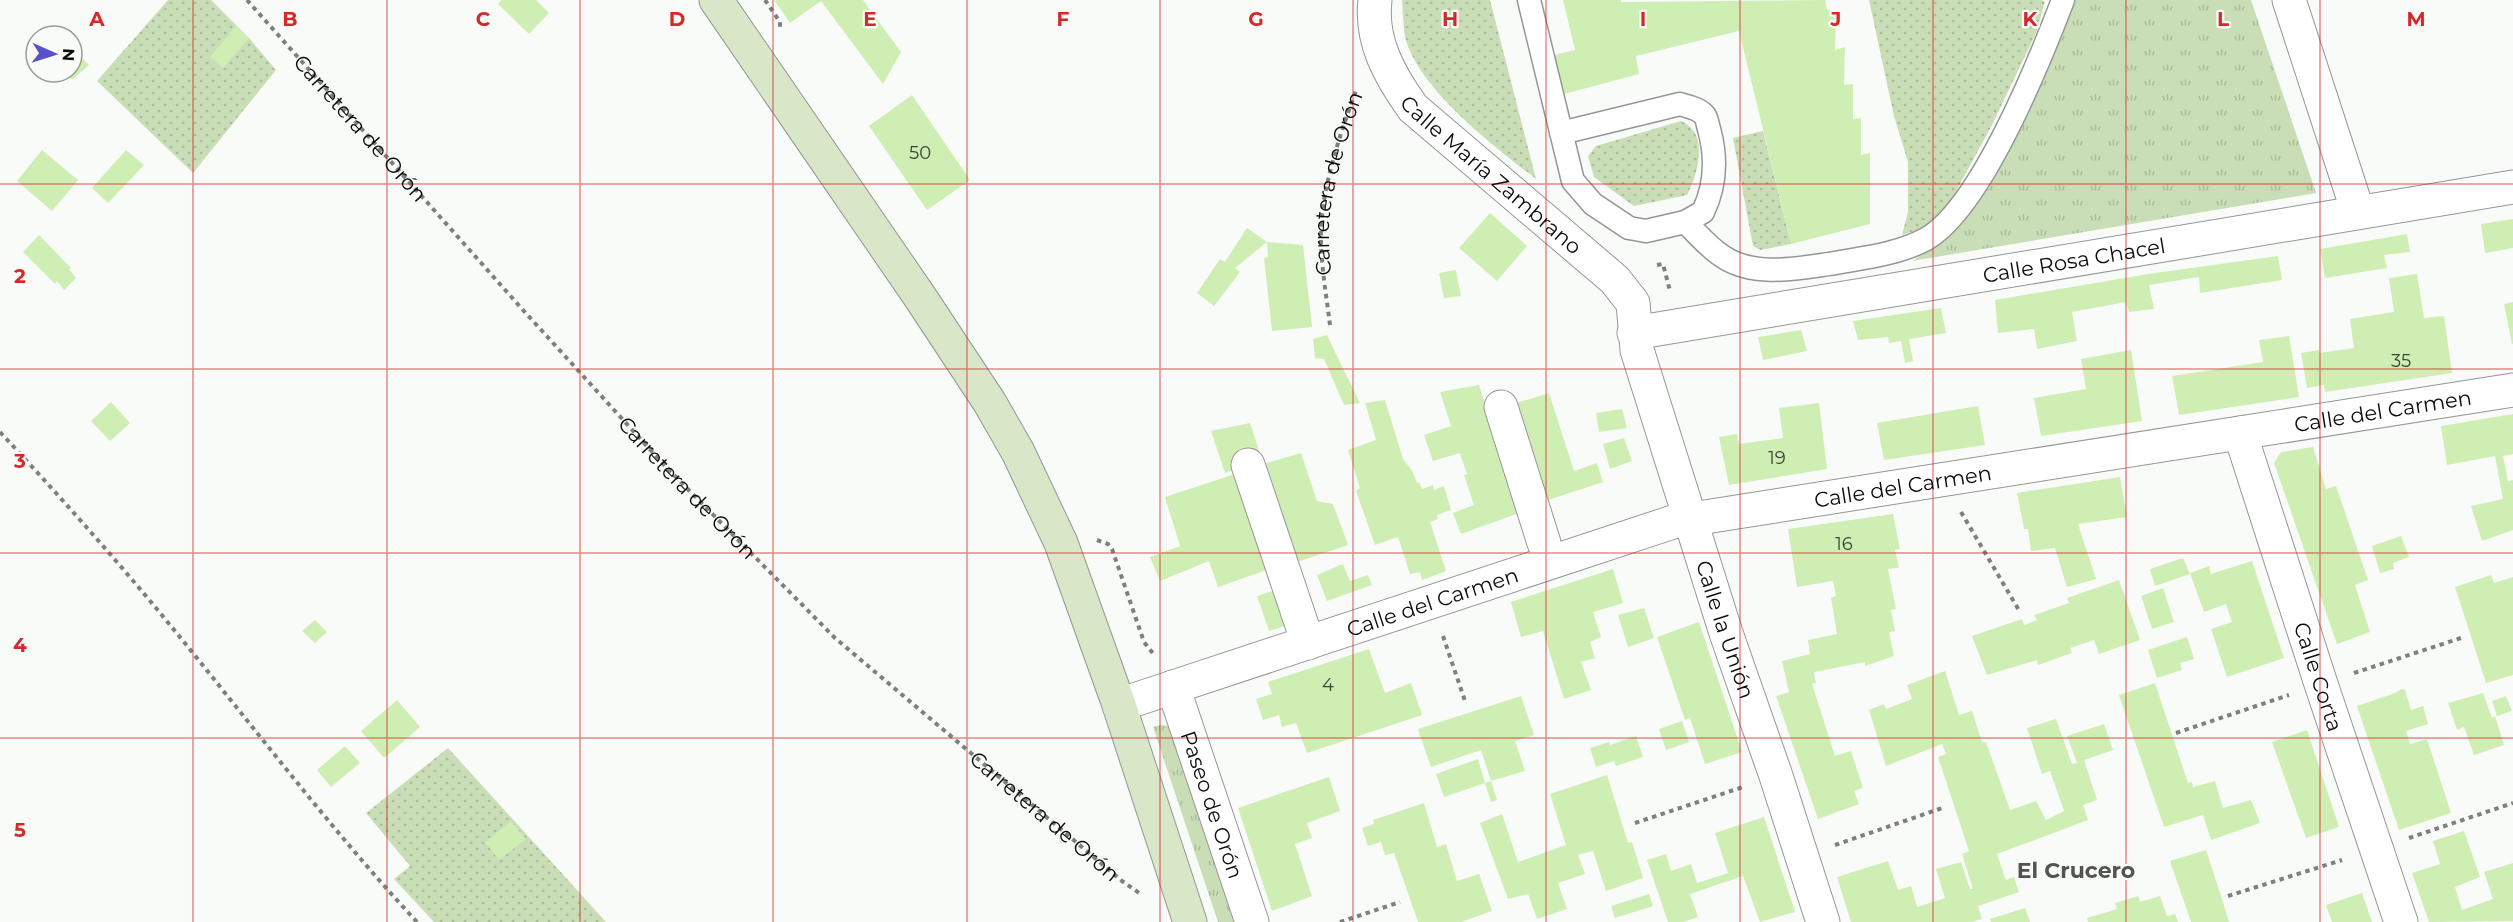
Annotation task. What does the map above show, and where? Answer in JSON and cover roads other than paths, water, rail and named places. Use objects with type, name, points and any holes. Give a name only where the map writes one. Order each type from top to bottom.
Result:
[{"type":"street","points":[[716,0],[920,297],[990,403],[1018,452],[1061,543],[1119,705],[1191,922]]},
{"type":"street","name":"Calle María Zambrano","points":[[1375,0],[1375,31],[1379,47],[1396,82],[1413,108],[1615,280],[1633,303],[1634,333]]},
{"type":"street","points":[[2289,0],[2358,212]]},
{"type":"street","name":"Calle Rosa Chacel","points":[[1634,333],[2513,187]]},
{"type":"street","name":"Calle la Unión","points":[[1634,333],[1637,350],[1689,519],[1823,922]]},
{"type":"street","name":"Calle del Carmen","points":[[1119,705],[1647,530],[1689,519],[2513,390]]},
{"type":"street","points":[[1501,407],[1544,543]]},
{"type":"street","name":"Calle Corta","points":[[2240,433],[2320,684],[2401,922]]},
{"type":"street","points":[[1248,465],[1308,643]]},
{"type":"street","name":"Paseo de Orón","points":[[1173,687],[1252,922]]},
{"type":"lane","points":[[1529,0],[1561,133],[1573,181],[1593,204],[1629,228],[1646,231],[1685,222],[1703,212],[1714,179],[1712,141],[1705,116],[1696,108],[1680,104],[1561,133]]},
{"type":"lane","points":[[1685,222],[1722,256],[1738,264],[1760,269],[1794,269],[1883,255],[1926,239],[1948,221],[1966,199],[1990,160],[2035,69],[2063,0]]},
{"type":"district","name":"El Crucero","points":[[2076,870]]}]
